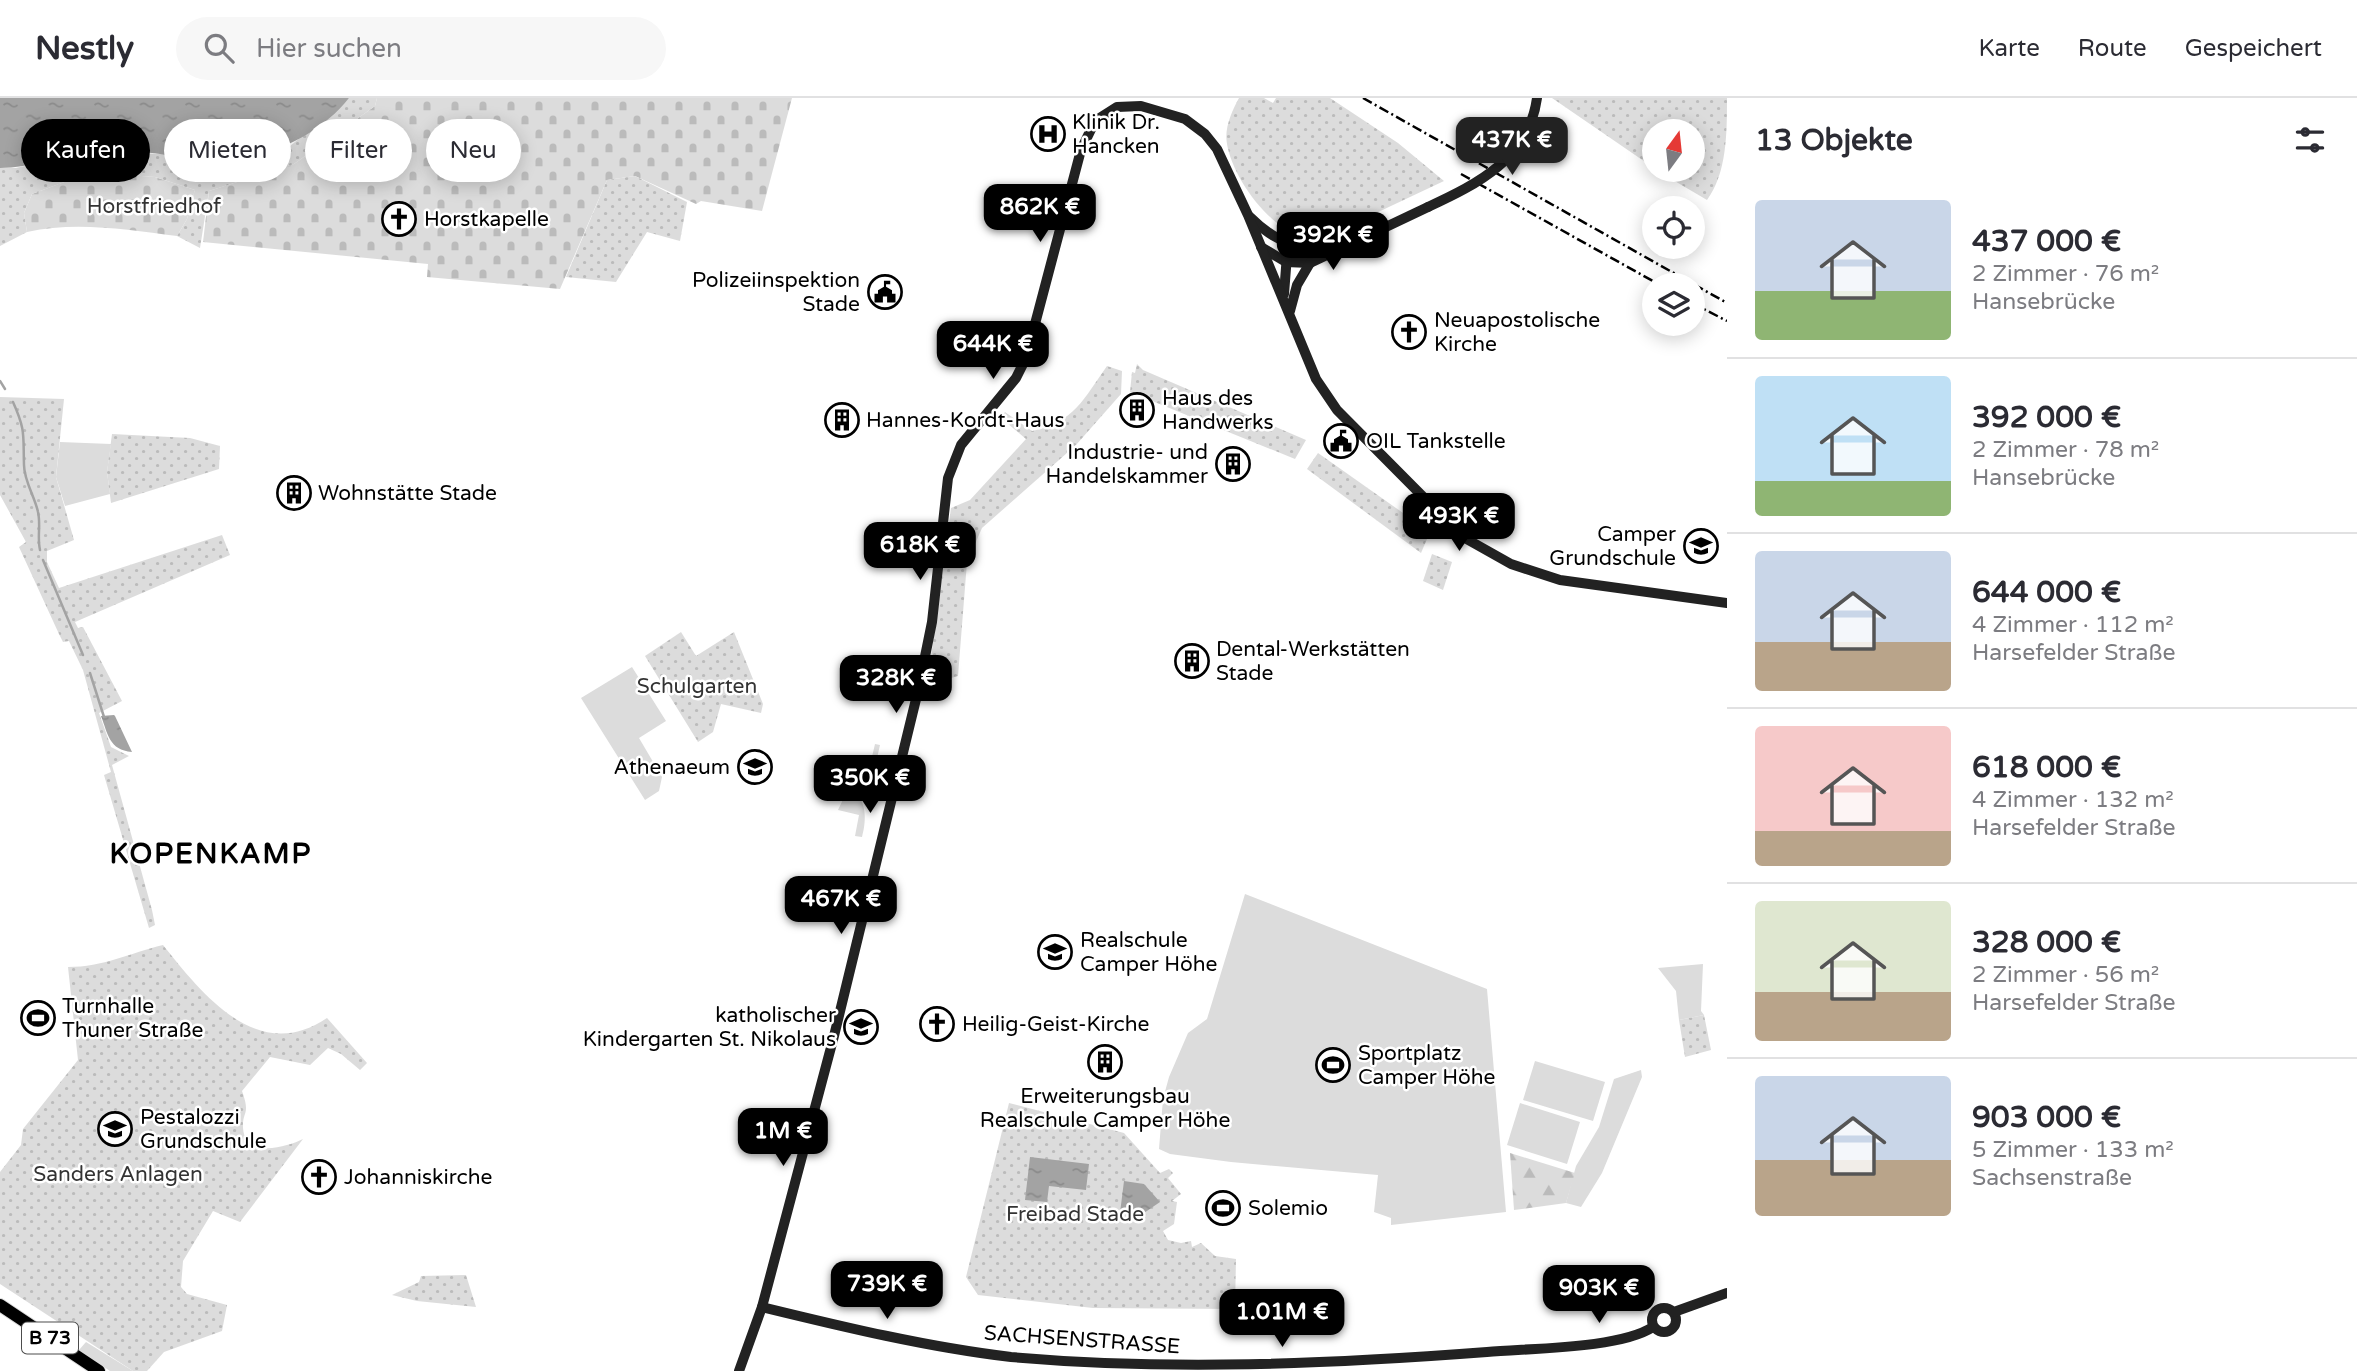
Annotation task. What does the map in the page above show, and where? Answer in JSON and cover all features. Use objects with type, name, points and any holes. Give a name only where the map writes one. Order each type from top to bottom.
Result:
[{"type":"main road","points":[[1259,245],[1281,261],[1310,263],[1474,185],[1502,165],[1524,137],[1537,98]]},
{"type":"main road","points":[[739,1371],[762,1307],[834,1036],[918,691],[932,622],[948,478],[961,445],[1016,378],[1026,358],[1081,150],[1096,121],[1117,107],[1141,106],[1185,119],[1205,134],[1217,149],[1248,215],[1317,379],[1337,410],[1463,537],[1511,564],[1560,580],[1727,604]]},
{"type":"main road","points":[[1248,215],[1276,239],[1289,246],[1316,250],[1341,248]]},
{"type":"main road","points":[[1269,270],[1281,261],[1289,246]]},
{"type":"main road","points":[[1281,261],[1285,301]]},
{"type":"main road","points":[[1290,314],[1297,285],[1310,263]]},
{"type":"main road","points":[[1674,1312],[1727,1293]]},
{"type":"main road","name":"B 73","points":[[0,1305],[99,1371]]},
{"type":"main road","name":"SACHSENSTRASSE","points":[[762,1307],[873,1334],[1009,1357],[1186,1367],[1376,1361],[1554,1346],[1627,1338],[1653,1327]]},
{"type":"main road","points":[[1667,1308],[1674,1312],[1676,1319],[1671,1330],[1660,1332],[1653,1327],[1651,1320],[1656,1310],[1667,1308]]},
{"type":"green space","points":[[349,98],[377,98],[375,106],[357,119],[323,119]]},
{"type":"green space","name":"Horstfriedhof","points":[[377,98],[792,98],[762,211],[701,201],[696,204],[635,176],[607,180],[560,289],[427,277],[428,264],[203,242],[209,191],[237,182],[291,182],[291,165],[305,156],[305,182],[412,182],[412,119],[357,119],[375,106]]},
{"type":"green space","points":[[1239,98],[1264,98],[1273,103],[1276,98],[1330,98],[1398,143],[1444,181],[1327,237],[1307,238],[1291,232],[1275,222],[1261,208],[1238,175],[1231,159],[1227,132],[1231,114]]},
{"type":"green space","points":[[1552,98],[1727,98],[1722,165],[1719,178],[1707,200],[1705,196],[1700,196],[1676,182],[1705,182],[1705,119],[1642,119],[1642,160]]},
{"type":"green space","points":[[305,134],[305,156],[291,165],[291,145]]},
{"type":"green space","points":[[150,154],[164,155],[164,180],[150,177]]},
{"type":"green space","points":[[21,167],[21,182],[64,182],[32,194],[24,213],[27,232],[0,246],[0,168]]},
{"type":"green space","points":[[635,176],[687,202],[680,241],[647,232],[616,282],[566,277],[607,180]]},
{"type":"green space","name":"Horstfriedhof","points":[[150,177],[195,190],[187,219],[177,236],[83,227],[27,232],[24,213],[32,194],[64,182],[150,182]]},
{"type":"green space","points":[[170,182],[237,182],[209,191],[200,248],[177,236],[187,219],[195,190]]},
{"type":"green space","points":[[1137,364],[1143,370],[1306,440],[1295,459],[1130,392],[1132,372],[1135,373]]},
{"type":"green space","points":[[1107,366],[1122,371],[1121,394],[1076,445],[982,528],[967,562],[958,676],[933,683],[929,672],[951,508],[970,500],[1026,439],[1001,418],[1005,412],[1032,431],[1058,422],[1084,399]]},
{"type":"green space","points":[[0,397],[64,399],[56,477],[74,540],[47,551],[47,562],[59,588],[222,535],[230,555],[75,622],[78,628],[83,627],[122,701],[99,713],[111,747],[129,756],[112,765],[152,910],[155,925],[149,928],[104,775],[111,772],[83,670],[69,641],[63,642],[59,634],[19,547],[26,542],[0,495]]},
{"type":"green space","points":[[112,434],[190,438],[220,446],[219,469],[111,503],[107,472]]},
{"type":"green space","points":[[60,442],[111,444],[107,472],[110,494],[65,506],[56,477]]},
{"type":"green space","points":[[1318,453],[1430,532],[1421,553],[1307,469]]},
{"type":"green space","points":[[1432,554],[1452,562],[1443,590],[1423,581]]},
{"type":"green space","name":"Schulgarten","points":[[681,632],[696,656],[734,632],[763,704],[761,713],[721,704],[713,732],[698,742],[645,656]]},
{"type":"green space","points":[[632,667],[666,721],[639,738],[662,777],[659,791],[645,800],[581,698]]},
{"type":"green space","points":[[875,744],[880,745],[875,767],[863,773],[852,756],[871,761]]},
{"type":"green space","points":[[879,769],[869,809],[856,784]]},
{"type":"green space","points":[[849,787],[859,797],[864,809],[862,837],[855,836],[859,815],[838,810]]},
{"type":"green space","name":"Sportplatz Camper Höhe","points":[[1245,894],[1487,989],[1506,1212],[1391,1225],[1391,1218],[1374,1212],[1378,1175],[1231,1162],[1170,1154],[1159,1149],[1163,1099],[1169,1077],[1188,1033],[1207,1019]]},
{"type":"green space","name":"Sanders Anlagen","points":[[163,945],[196,984],[234,1018],[255,1029],[278,1033],[302,1030],[327,1018],[367,1063],[360,1070],[341,1054],[328,1048],[310,1065],[270,1057],[242,1091],[246,1109],[243,1128],[245,1138],[251,1144],[268,1148],[303,1139],[240,1222],[213,1211],[183,1261],[181,1287],[187,1294],[227,1305],[222,1331],[164,1352],[147,1371],[133,1371],[0,1284],[0,1172],[21,1145],[23,1129],[78,1060],[68,967],[105,962]]},
{"type":"green space","points":[[1703,964],[1701,1011],[1704,1015],[1679,1020],[1676,991],[1658,968]]},
{"type":"green space","points":[[1704,1015],[1711,1050],[1685,1057],[1679,1020]]},
{"type":"green space","points":[[1535,1061],[1605,1082],[1593,1121],[1523,1100]]},
{"type":"green space","points":[[1641,1070],[1642,1077],[1602,1173],[1581,1207],[1566,1203],[1576,1166],[1599,1127],[1614,1079]]},
{"type":"green space","name":"Freibad Stade","points":[[1009,1103],[1124,1133],[1160,1173],[1169,1169],[1173,1173],[1168,1178],[1181,1194],[1172,1201],[1177,1202],[1174,1224],[1163,1231],[1168,1240],[1181,1243],[1191,1241],[1192,1247],[1201,1243],[1215,1256],[1236,1259],[1235,1309],[1093,1308],[978,1295],[966,1277]]},
{"type":"green space","points":[[1520,1103],[1580,1122],[1567,1164],[1507,1145]]},
{"type":"green space","points":[[1510,1153],[1575,1173],[1566,1203],[1514,1210]]},
{"type":"green space","points":[[466,1275],[476,1307],[417,1301],[392,1295],[419,1282],[421,1276]]},
{"type":"green space","points":[[86,1342],[133,1371],[110,1371],[79,1350]]},
{"type":"water","points":[[0,98],[349,98],[328,119],[305,119],[305,136],[291,143],[291,119],[164,119],[164,155],[150,153],[150,119],[21,119],[21,166],[0,168]]},
{"type":"water","points":[[114,715],[132,752],[118,748],[108,735],[101,716]]},
{"type":"water","points":[[1030,1157],[1089,1164],[1086,1190],[1049,1186],[1047,1202],[1025,1200]]},
{"type":"water","points":[[1124,1181],[1144,1184],[1160,1202],[1141,1215],[1120,1213]]},
{"type":"waterway","points":[[0,381],[5,389]]},
{"type":"waterway","points":[[13,402],[22,427],[26,477],[38,512],[40,550]]},
{"type":"waterway","points":[[43,560],[83,655]]},
{"type":"waterway","points":[[90,673],[104,717]]},
{"type":"railway","points":[[1363,98],[1727,303]]},
{"type":"railway","points":[[1461,174],[1642,275]]},
{"type":"railway","points":[[1705,310],[1727,321]]},
{"type":"place","name":"Klinik Dr. Hancken","points":[[1048,134]]},
{"type":"place","name":"Horstkapelle","points":[[399,219]]},
{"type":"place","name":"Polizeiinspektion Stade","points":[[885,292]]},
{"type":"place","name":"Neuapostolische Kirche","points":[[1409,332]]},
{"type":"place","name":"Haus des Handwerks","points":[[1137,410]]},
{"type":"place","name":"Hannes-Kordt-Haus","points":[[842,420]]},
{"type":"place","name":"OIL Tankstelle","points":[[1341,441]]},
{"type":"place","name":"Industrie- und Handelskammer","points":[[1233,464]]},
{"type":"place","name":"Wohnstätte Stade","points":[[294,493]]},
{"type":"place","name":"Camper Grundschule","points":[[1701,546]]},
{"type":"place","name":"Dental-Werkstätten Stade","points":[[1192,661]]},
{"type":"place","name":"Athenaeum","points":[[755,767]]},
{"type":"place","name":"Realschule Camper Höhe","points":[[1055,952]]},
{"type":"place","name":"Turnhalle Thuner Straße","points":[[38,1018]]},
{"type":"place","name":"Heilig-Geist-Kirche","points":[[937,1024]]},
{"type":"place","name":"katholischer Kindergarten St. Nikolaus","points":[[861,1027]]},
{"type":"place","name":"Erweiterungsbau Realschule Camper Höhe","points":[[1105,1062]]},
{"type":"place","name":"Sportplatz Camper Höhe","points":[[1333,1065]]},
{"type":"place","name":"Pestalozzi Grundschule","points":[[115,1129]]},
{"type":"place","name":"Johanniskirche","points":[[319,1177]]},
{"type":"place","name":"Solemio","points":[[1223,1208]]},
{"type":"district","name":"KOPENKAMP","points":[[211,854]]}]
